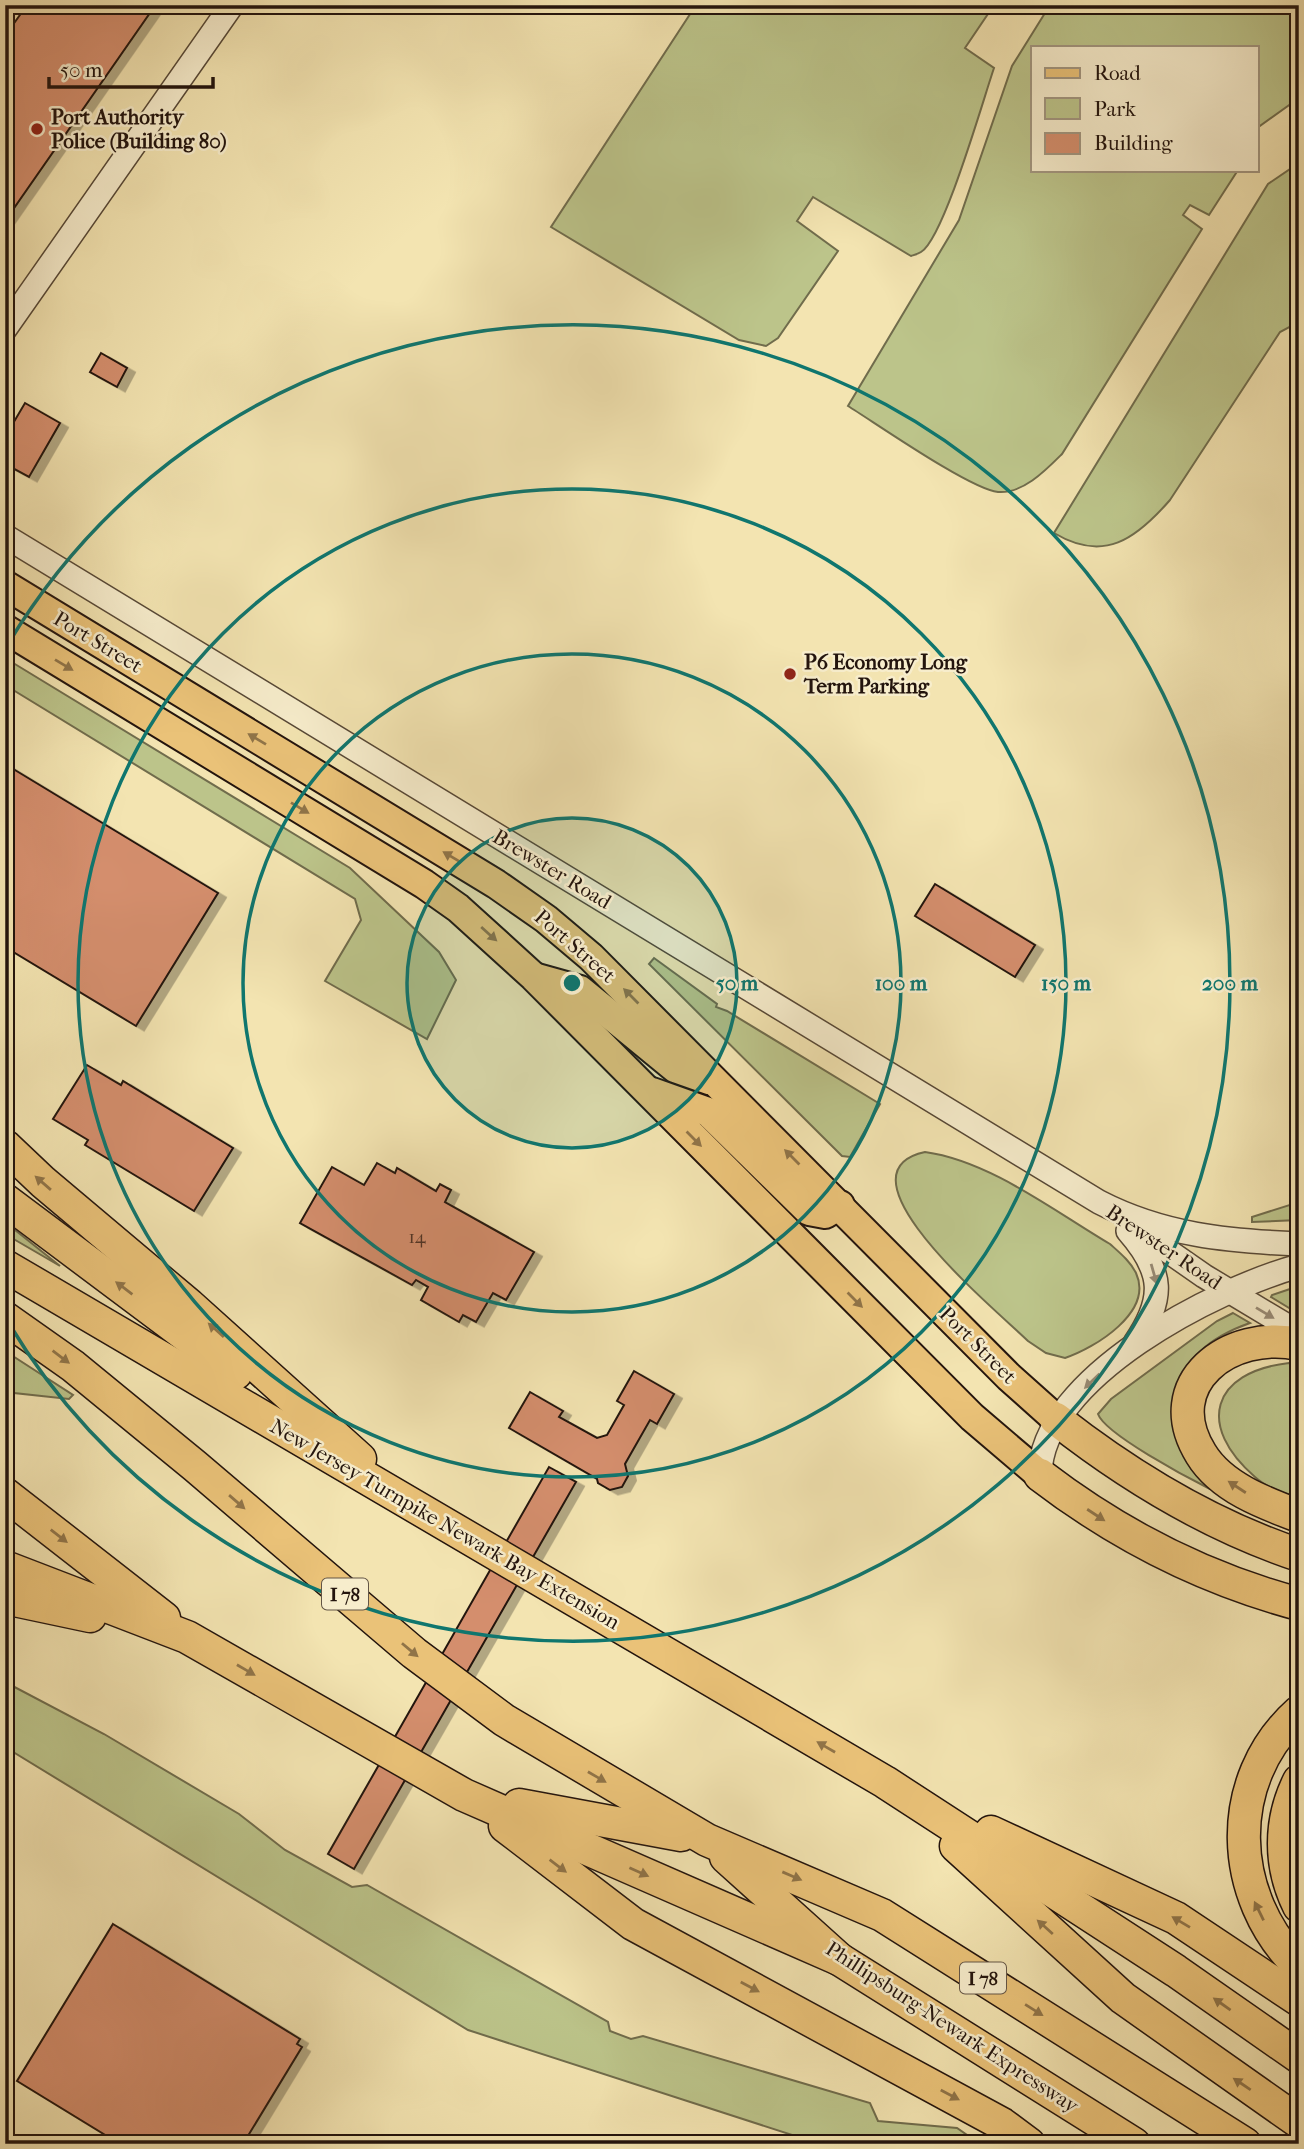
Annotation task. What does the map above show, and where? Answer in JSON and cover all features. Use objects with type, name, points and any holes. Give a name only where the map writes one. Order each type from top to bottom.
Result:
[{"type":"highway","points":[[5,1146],[43,1182],[189,1305],[413,1506]]},
{"type":"highway","points":[[5,1200],[413,1506]]},
{"type":"highway","name":"New Jersey Turnpike Newark Bay Extension","points":[[5,1266],[885,1782]]},
{"type":"highway","name":"I 78","points":[[5,1318],[73,1366],[447,1680],[555,1753],[707,1840],[882,1915],[1245,2144]]},
{"type":"highway","points":[[1299,1344],[1255,1342],[1214,1358],[1196,1382],[1189,1418],[1195,1443],[1218,1474],[1255,1498],[1299,1516]]},
{"type":"highway","points":[[1056,1419],[1101,1453],[1168,1496],[1242,1533],[1299,1555]]},
{"type":"highway","points":[[1040,1475],[1088,1510],[1148,1545],[1229,1580],[1299,1604]]},
{"type":"highway","points":[[5,1494],[187,1637],[464,1795],[839,1959]]},
{"type":"highway","points":[[5,1567],[187,1637]]},
{"type":"highway","points":[[5,1598],[187,1637]]},
{"type":"highway","points":[[1299,1712],[1271,1743],[1255,1773],[1246,1804],[1244,1836],[1246,1868],[1254,1900],[1278,1944],[1299,1966]]},
{"type":"highway","points":[[1299,1781],[1285,1819],[1284,1853],[1291,1888],[1299,1906]]},
{"type":"highway","points":[[885,1782],[1176,1918],[1299,2000]]},
{"type":"highway","points":[[885,1782],[1176,1971],[1299,2057]]},
{"type":"highway","points":[[885,1782],[1123,1998],[1299,2122]]},
{"type":"highway","points":[[464,1795],[707,1840]]},
{"type":"highway","points":[[464,1795],[633,1924],[1002,2123],[1029,2144]]},
{"type":"highway","name":"Phillipsburg-Newark Expressway","points":[[707,1840],[839,1959],[1134,2144]]},
{"type":"main road","name":"Port Street","points":[[5,586],[522,901],[591,957],[1009,1377],[1056,1419]]},
{"type":"main road","name":"Port Street","points":[[5,629],[424,884],[458,908],[534,977],[972,1417],[1040,1475]]},
{"type":"main road","points":[[534,977],[580,990],[675,1068],[719,1084]]},
{"type":"main road","points":[[646,1090],[708,1112],[809,1211],[825,1214],[840,1205]]},
{"type":"street","points":[[5,330],[232,5]]},
{"type":"street","name":"Brewster Road","points":[[5,536],[1098,1202],[1230,1292],[1299,1333]]},
{"type":"street","points":[[1098,1202],[1141,1248],[1157,1277],[1156,1303],[1131,1348]]},
{"type":"street","name":"Brewster Road","points":[[1098,1202],[1143,1222],[1187,1234],[1227,1241],[1299,1244]]},
{"type":"street","name":"Brewster Road","points":[[1040,1475],[1043,1448],[1056,1419],[1088,1384],[1131,1348],[1230,1292],[1299,1266]]},
{"type":"green space","points":[[696,5],[994,5],[965,48],[994,68],[951,196],[930,241],[921,252],[911,256],[813,197],[797,221],[838,251],[778,338],[766,346],[739,340],[551,227]]},
{"type":"green space","points":[[1050,5],[1299,5],[1299,98],[1258,127],[1258,46],[1031,46],[1031,172],[1237,172],[1209,215],[1190,205],[1183,215],[1202,229],[1062,454],[1025,485],[1007,492],[998,492],[946,468],[848,406],[959,220],[1012,66]]},
{"type":"green space","points":[[1299,163],[1299,282],[1292,289],[1299,293],[1299,322],[1280,332],[1170,500],[1145,526],[1118,542],[1104,546],[1072,542],[1054,533],[1268,184]]},
{"type":"green space","points":[[5,658],[350,868],[439,952],[456,980],[427,1039],[325,981],[361,920],[355,899],[5,685]]},
{"type":"green space","points":[[654,958],[717,1004],[716,1007],[727,1011],[880,1104],[850,1157],[842,1156],[649,964]]},
{"type":"green space","points":[[925,1152],[949,1157],[997,1176],[1110,1244],[1136,1273],[1139,1287],[1137,1301],[1129,1314],[1105,1337],[1065,1358],[1046,1353],[1028,1341],[958,1275],[908,1214],[896,1187],[900,1165]]},
{"type":"green space","points":[[1299,1202],[1299,1220],[1252,1222],[1252,1217]]},
{"type":"green space","points":[[5,1222],[60,1266],[5,1234]]},
{"type":"green space","points":[[1299,1286],[1299,1314],[1271,1297],[1272,1295]]},
{"type":"green space","points":[[1233,1313],[1250,1323],[1221,1336],[1199,1352],[1184,1371],[1175,1393],[1173,1416],[1179,1440],[1191,1465],[1210,1489],[1131,1444],[1104,1423],[1098,1414],[1111,1399],[1217,1321]]},
{"type":"green space","points":[[5,1351],[73,1395],[69,1399],[5,1392]]},
{"type":"green space","points":[[1299,1364],[1299,1498],[1270,1487],[1255,1477],[1236,1458],[1224,1439],[1219,1421],[1221,1404],[1228,1390],[1242,1377],[1263,1368]]},
{"type":"green space","points":[[5,1682],[104,1734],[239,1814],[285,1850],[352,1887],[367,1885],[608,2022],[610,2031],[631,2039],[643,2036],[870,2103],[878,2121],[957,2128],[980,2144],[820,2144],[468,2030],[5,1747]]},
{"type":"building","name":"Port Authority Police (Building 80)","points":[[27,5],[144,5],[152,10],[5,221],[5,36]]},
{"type":"building","points":[[101,353],[127,368],[117,387],[90,372]]},
{"type":"building","points":[[25,403],[60,423],[29,477],[5,464],[5,437]]},
{"type":"building","points":[[5,764],[218,893],[136,1026],[5,947]]},
{"type":"building","points":[[935,884],[1035,945],[1015,977],[915,916]]},
{"type":"building","points":[[87,1065],[121,1085],[123,1081],[233,1148],[194,1211],[85,1145],[88,1140],[53,1119]]},
{"type":"building","points":[[377,1163],[395,1173],[397,1168],[436,1191],[440,1184],[451,1190],[445,1202],[534,1252],[506,1300],[493,1293],[476,1322],[463,1315],[459,1322],[421,1300],[428,1287],[416,1280],[412,1285],[300,1223],[332,1167],[364,1185]]},
{"type":"building","points":[[634,1371],[674,1394],[657,1424],[650,1420],[625,1464],[628,1476],[622,1487],[610,1490],[598,1483],[597,1479],[509,1428],[530,1392],[563,1411],[559,1417],[597,1438],[607,1435],[624,1405],[617,1401]]},
{"type":"building","points":[[549,1467],[576,1482],[354,1869],[328,1854]]},
{"type":"building","points":[[113,1924],[300,2039],[297,2044],[302,2047],[243,2144],[120,2144],[17,2081]]},
{"type":"place","name":"Port Authority Police (Building 80)","points":[[37,129]]},
{"type":"place","name":"P6 Economy Long Term Parking","points":[[790,674]]}]
